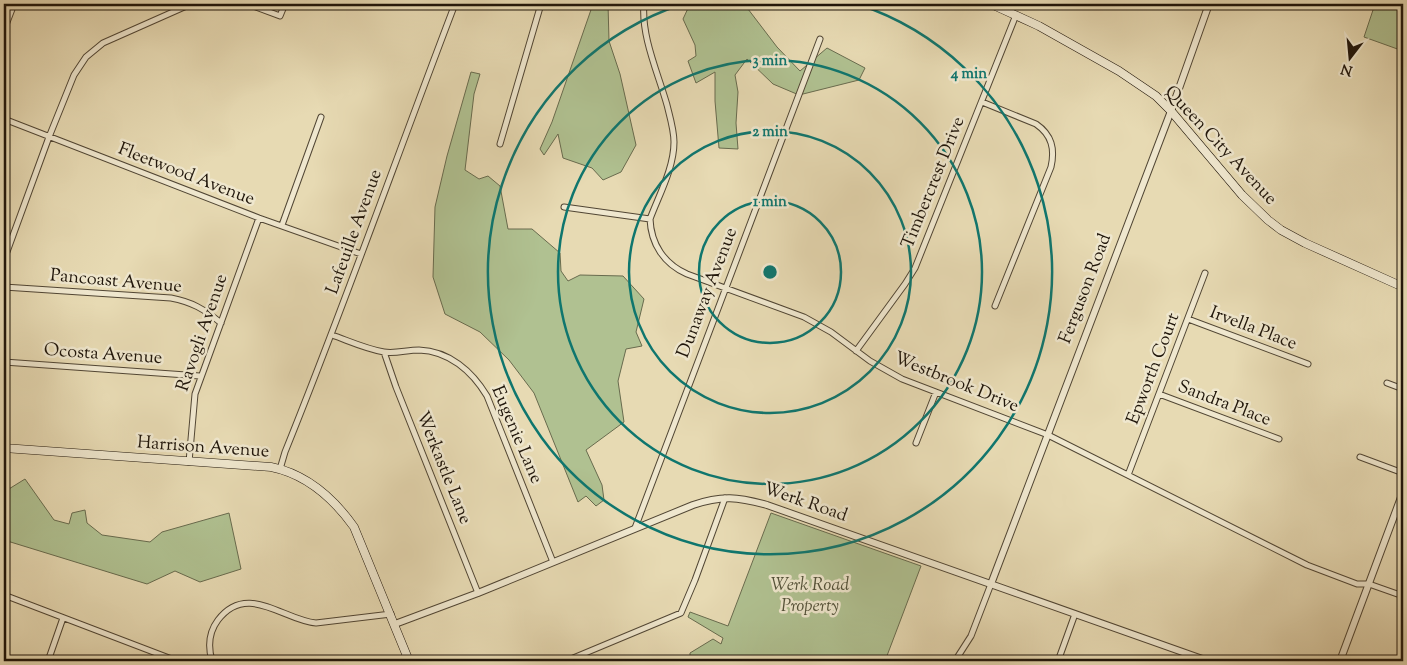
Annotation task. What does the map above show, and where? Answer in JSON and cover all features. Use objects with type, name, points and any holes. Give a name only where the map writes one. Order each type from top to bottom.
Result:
[{"type":"main road","name":"Queen City Avenue","points":[[991,4],[1016,15],[1119,71],[1156,96],[1242,195],[1268,220],[1305,243],[1403,287]]},
{"type":"main road","name":"Harrison Avenue","points":[[4,448],[280,469],[312,485],[330,498],[343,511],[354,527],[409,661]]},
{"type":"street","points":[[4,30],[14,4]]},
{"type":"street","points":[[4,260],[49,137],[74,75],[83,61],[94,49],[103,43],[191,4]]},
{"type":"street","points":[[248,4],[280,16],[285,4]]},
{"type":"street","name":"Lafeuille Avenue","points":[[280,469],[455,4]]},
{"type":"street","points":[[500,144],[541,4]]},
{"type":"street","points":[[564,207],[650,219],[670,168],[674,142],[670,114],[645,32],[644,4]]},
{"type":"street","name":"Ferguson Road","points":[[991,584],[1171,111],[1209,4]]},
{"type":"street","name":"Timbercrest Drive","points":[[856,351],[915,268],[1016,15]]},
{"type":"street","name":"Dunaway Avenue","points":[[635,528],[820,39]]},
{"type":"street","points":[[982,102],[1036,124],[1047,133],[1053,151],[1051,167],[995,306]]},
{"type":"street","points":[[282,224],[321,118]]},
{"type":"street","name":"Fleetwood Avenue","points":[[4,119],[259,218],[282,224],[361,254]]},
{"type":"street","name":"Ravogli Avenue","points":[[188,462],[192,406],[200,376],[259,218]]},
{"type":"street","name":"Westbrook Drive","points":[[650,219],[650,227],[660,252],[670,265],[687,274],[804,317],[831,332],[890,373],[1048,435],[1308,564],[1357,584],[1369,584],[1403,596]]},
{"type":"street","name":"Epworth Court","points":[[1128,475],[1205,273]]},
{"type":"street","name":"Pancoast Avenue","points":[[4,287],[171,298],[188,301],[221,322]]},
{"type":"street","name":"Irvella Place","points":[[1188,318],[1308,364]]},
{"type":"street","name":"Eugenie Lane","points":[[332,335],[384,352],[417,350],[438,354],[457,362],[475,378],[487,396],[553,562]]},
{"type":"street","name":"Werkastle Lane","points":[[384,352],[396,387],[478,593]]},
{"type":"street","name":"Ocosta Avenue","points":[[4,362],[200,376]]},
{"type":"street","points":[[1388,383],[1403,389]]},
{"type":"street","points":[[916,443],[936,392]]},
{"type":"street","name":"Sandra Place","points":[[1159,394],[1279,439]]},
{"type":"street","points":[[1360,457],[1403,473]]},
{"type":"street","points":[[1340,661],[1403,492]]},
{"type":"street","name":"Werk Road","points":[[395,624],[478,593],[693,505],[716,498],[725,498],[741,499],[767,505],[1208,661]]},
{"type":"street","points":[[566,661],[681,612],[725,498]]},
{"type":"street","points":[[955,661],[971,636],[991,584]]},
{"type":"street","points":[[4,595],[177,661]]},
{"type":"street","points":[[212,661],[210,647],[212,631],[221,617],[239,605],[256,603],[306,622],[316,623],[390,614]]},
{"type":"street","points":[[1058,661],[1075,614]]},
{"type":"street","points":[[48,661],[63,618]]},
{"type":"green space","points":[[593,4],[608,4],[609,41],[620,74],[636,145],[621,172],[603,180],[592,168],[563,158],[558,134],[544,155],[540,149],[552,122]]},
{"type":"green space","points":[[690,4],[752,4],[748,9],[777,47],[800,71],[827,48],[865,68],[859,80],[799,95],[773,84],[747,59],[735,75],[738,92],[736,123],[738,149],[719,148],[715,101],[715,72],[696,83],[688,61],[696,56],[695,45],[683,19]]},
{"type":"green space","points":[[1375,4],[1403,4],[1403,51],[1364,37]]},
{"type":"green space","points":[[471,72],[480,74],[474,94],[465,170],[479,179],[488,176],[500,186],[508,229],[532,229],[560,253],[561,271],[568,281],[580,275],[623,276],[644,299],[636,332],[642,346],[626,349],[618,381],[624,422],[586,450],[602,485],[604,500],[596,506],[586,496],[578,502],[534,393],[509,360],[480,332],[445,314],[433,277],[435,207],[447,156]]},
{"type":"green space","points":[[25,479],[54,520],[69,524],[72,513],[85,510],[87,523],[102,535],[150,542],[162,532],[229,513],[241,569],[200,582],[175,571],[147,584],[4,540],[4,492]]},
{"type":"green space","name":"Werk Road Property","points":[[771,513],[921,566],[885,661],[690,661],[690,653],[713,639],[721,644],[723,638],[688,617],[690,612],[728,626]]}]
